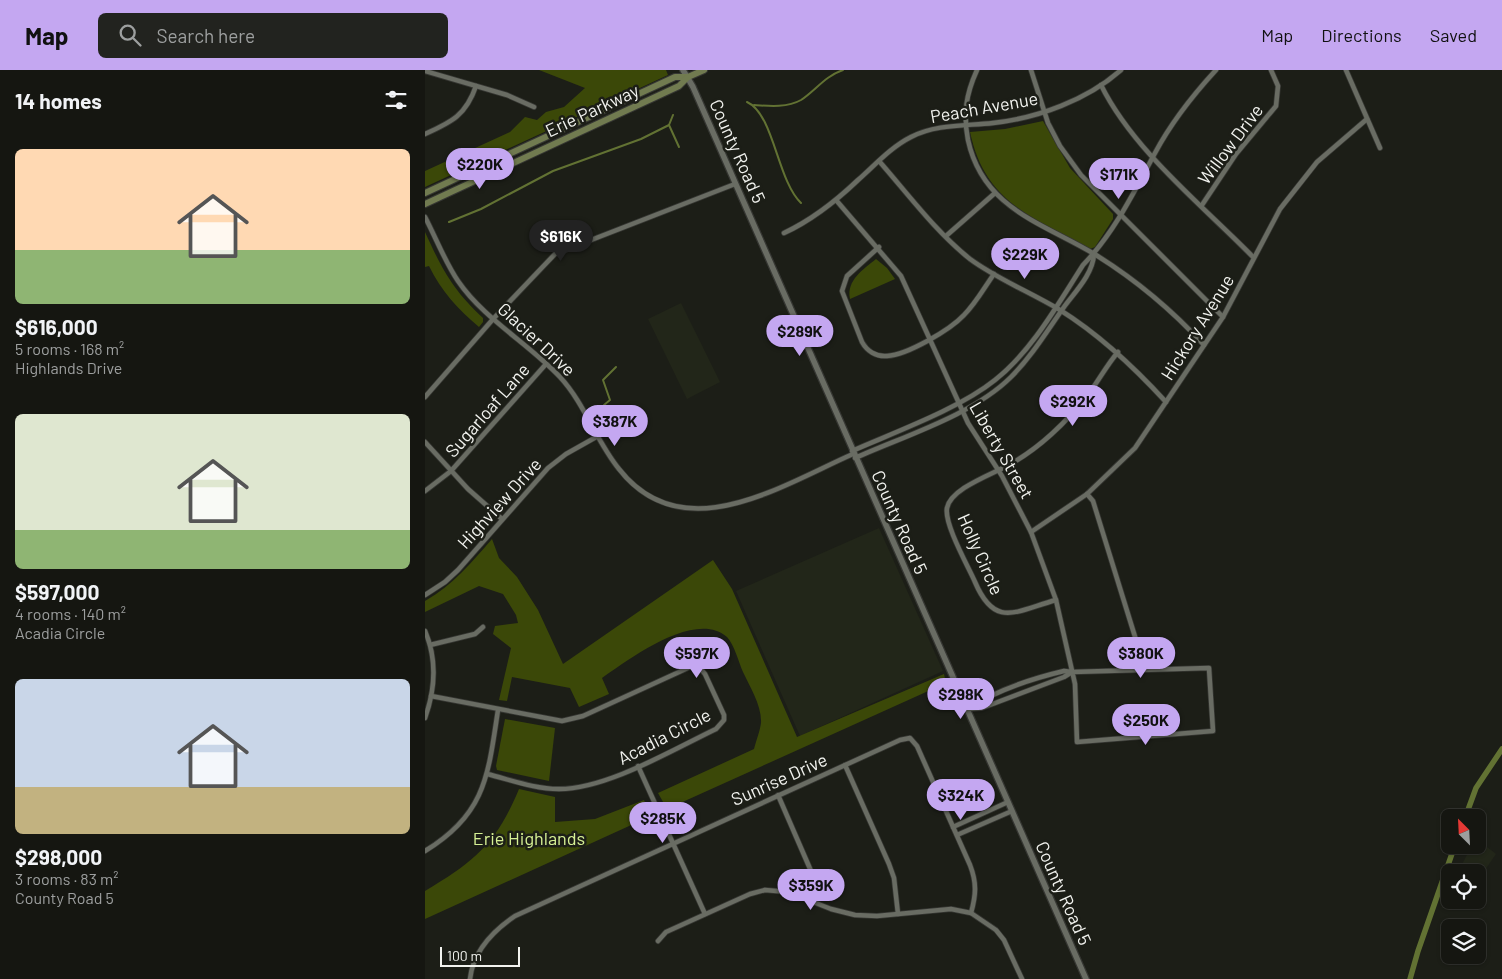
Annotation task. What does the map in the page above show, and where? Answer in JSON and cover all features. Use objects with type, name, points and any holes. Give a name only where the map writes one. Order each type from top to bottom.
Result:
[{"type":"main road","name":"Erie Parkway","points":[[425,193],[675,77],[704,70]]},
{"type":"main road","name":"Erie Parkway","points":[[425,204],[679,86],[688,74]]},
{"type":"street","name":"County Road 5","points":[[683,70],[688,74],[853,454],[1086,979]]},
{"type":"street","points":[[977,70],[966,100],[965,125],[977,168],[995,193],[1013,209],[1094,254],[1155,298],[1204,345]]},
{"type":"street","points":[[1031,70],[1044,112],[1060,146],[1070,161],[1098,194],[1223,318]]},
{"type":"street","name":"Peach Avenue","points":[[784,233],[803,224],[837,200],[879,161],[911,137],[938,127],[1012,120],[1044,112],[1101,85],[1121,70]]},
{"type":"street","points":[[853,454],[959,403],[985,388],[1023,352],[1083,265],[1094,254],[1121,215],[1153,156],[1187,105],[1216,70]]},
{"type":"street","name":"Willow Drive","points":[[1201,205],[1236,154],[1276,106],[1278,86],[1271,70]]},
{"type":"street","points":[[1346,70],[1379,148]]},
{"type":"street","points":[[425,71],[507,95],[534,107]]},
{"type":"street","points":[[1101,85],[1123,123],[1253,257]]},
{"type":"street","points":[[425,134],[460,115],[467,107],[476,86]]},
{"type":"street","name":"Hickory Avenue","points":[[1031,532],[1087,494],[1135,448],[1223,318],[1269,227],[1300,182],[1334,146],[1367,119]]},
{"type":"street","points":[[879,161],[946,236],[971,259],[994,274],[1062,311],[1118,352],[1166,402]]},
{"type":"street","points":[[425,397],[494,318],[555,254],[735,184]]},
{"type":"street","points":[[946,236],[995,193]]},
{"type":"street","name":"Liberty Street","points":[[837,200],[879,247],[901,276],[962,411],[999,471],[1031,532],[1056,600],[1073,672],[1077,742],[1213,731],[1209,668],[1145,669]]},
{"type":"street","name":"Glacier Drive","points":[[425,217],[458,281],[494,318],[567,385],[619,470],[641,490],[666,503],[694,509],[719,509],[738,504],[853,454]]},
{"type":"street","points":[[879,247],[847,276],[843,284],[843,299],[861,342],[871,353],[887,356],[941,334],[964,315],[994,274]]},
{"type":"street","points":[[853,454],[962,411],[986,397],[1010,378],[1033,352],[1090,270],[1094,254]]},
{"type":"street","points":[[999,471],[1046,440],[1067,419],[1088,395],[1118,352]]},
{"type":"street","name":"Sugarloaf Lane","points":[[425,491],[451,471],[546,364]]},
{"type":"street","name":"Highview Drive","points":[[425,595],[445,582],[458,570],[557,460],[598,436]]},
{"type":"street","points":[[425,442],[451,471],[502,519]]},
{"type":"street","name":"Holly Circle","points":[[999,471],[959,490],[952,497],[947,509],[954,534],[974,581],[984,602],[997,612],[1007,613],[1056,600]]},
{"type":"street","points":[[967,709],[989,696],[1031,679],[1064,671],[1145,669],[1093,501],[1087,494]]},
{"type":"street","points":[[430,645],[475,634],[483,627]]},
{"type":"street","points":[[425,631],[430,645],[433,670],[431,696],[425,718]]},
{"type":"street","name":"Acadia Circle","points":[[431,696],[552,720],[572,719],[690,667],[699,667],[705,674],[724,715],[721,725],[717,729],[598,783],[570,788],[541,787],[487,774]]},
{"type":"street","points":[[967,709],[982,708],[1065,677],[1073,672]]},
{"type":"street","points":[[425,851],[454,831],[469,814],[481,794],[487,774],[498,710]]},
{"type":"street","name":"Sunrise Drive","points":[[470,979],[475,960],[482,948],[502,925],[529,909],[900,740],[910,738],[917,746],[953,827]]},
{"type":"street","points":[[845,765],[894,878],[898,914]]},
{"type":"street","points":[[638,766],[705,914]]},
{"type":"street","points":[[778,795],[811,871],[811,884],[807,899]]},
{"type":"street","points":[[971,912],[976,893],[975,878],[953,827],[1008,802]]},
{"type":"street","points":[[957,835],[1012,811]]},
{"type":"street","points":[[657,941],[666,932],[750,894],[765,890],[788,892],[831,909],[855,915],[951,910],[971,912],[1000,935],[1022,979]]},
{"type":"shaded area","points":[[681,303],[720,382],[687,399],[648,319]]},
{"type":"shaded area","points":[[879,528],[943,671],[800,736],[736,591]]},
{"type":"shaded area","points":[[1486,846],[1496,854],[1486,868],[1486,864],[1462,864],[1467,854],[1486,854]]},
{"type":"green space","points":[[539,70],[666,70],[668,75],[425,187],[425,171],[510,132],[525,117],[537,120],[546,112],[564,107],[585,88]]},
{"type":"green space","points":[[1043,121],[1070,168],[1113,214],[1113,219],[1095,247],[1090,249],[1031,217],[1014,205],[987,176],[977,156],[970,132],[1005,129]]},
{"type":"green space","points":[[425,232],[449,278],[463,298],[483,318],[483,322],[479,327],[451,299],[439,284],[429,266],[425,267]]},
{"type":"green space","points":[[876,259],[887,268],[895,279],[850,299],[849,292],[853,281],[861,271]]},
{"type":"green space","points":[[492,539],[499,558],[517,577],[538,610],[563,664],[713,560],[732,589],[797,737],[944,674],[946,683],[667,809],[658,793],[754,749],[761,723],[760,710],[730,640],[714,630],[698,629],[662,640],[602,678],[609,694],[579,707],[570,688],[512,677],[507,701],[499,700],[511,648],[493,634],[495,626],[518,623],[516,615],[503,594],[479,586],[425,612],[425,601],[453,581]]},
{"type":"green space","points":[[505,719],[555,728],[549,781],[497,770],[496,766]]},
{"type":"green space","name":"Erie Highlands","points":[[519,789],[555,797],[555,822],[595,819],[644,800],[651,816],[425,919],[425,891],[458,870],[482,849],[502,824]]},
{"type":"waterway","points":[[754,105],[777,106],[796,103],[831,76],[843,70]]},
{"type":"waterway","points":[[747,102],[756,109],[770,133],[786,179],[801,203]]},
{"type":"waterway","points":[[449,222],[481,209],[553,171],[641,139],[669,125],[673,115]]},
{"type":"waterway","points":[[669,125],[679,147]]},
{"type":"waterway","points":[[604,405],[610,400],[603,380],[616,367]]},
{"type":"waterway","points":[[1468,809],[1476,788],[1502,749]]},
{"type":"waterway","points":[[1410,979],[1452,854]]}]
